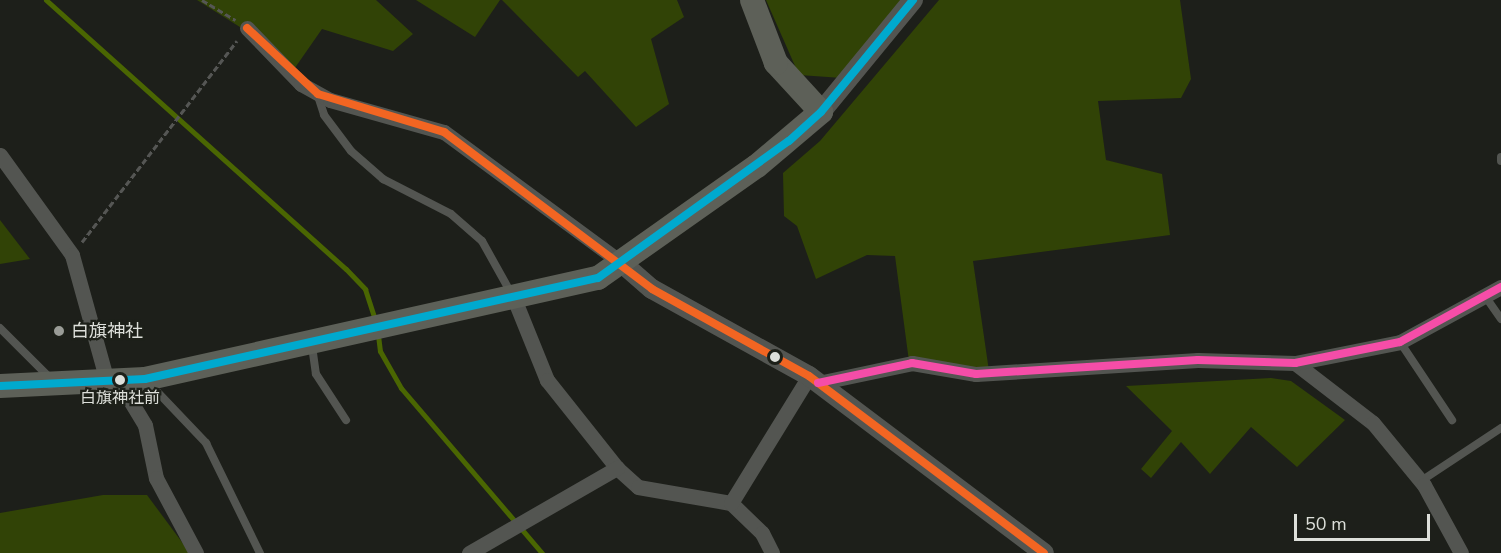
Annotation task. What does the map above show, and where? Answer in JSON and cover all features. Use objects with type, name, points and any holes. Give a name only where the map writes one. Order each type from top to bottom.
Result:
[{"type":"main road","points":[[0,386],[58,387],[113,384],[145,379],[598,278],[622,264],[821,112],[776,63],[752,0]]},
{"type":"street","points":[[821,112],[913,0]]},
{"type":"street","points":[[247,28],[318,94],[444,132],[622,264],[652,289],[814,379],[1044,553]]},
{"type":"street","points":[[0,154],[72,255],[113,384],[145,425],[156,478],[196,553]]},
{"type":"street","points":[[731,503],[814,379],[912,363],[976,374],[1197,360],[1295,363],[1400,342],[1501,287]]},
{"type":"street","points":[[513,296],[547,380],[617,468],[638,487],[731,503],[762,533],[772,553]]},
{"type":"street","points":[[1295,363],[1373,423],[1421,481],[1461,553]]},
{"type":"street","points":[[469,553],[617,468]]},
{"type":"lane","points":[[318,94],[324,115],[351,151],[383,179],[451,214],[482,241],[513,296]]},
{"type":"lane","points":[[1485,296],[1501,319]]},
{"type":"lane","points":[[0,328],[58,387]]},
{"type":"lane","points":[[311,342],[316,374],[346,420]]},
{"type":"lane","points":[[1400,342],[1452,420]]},
{"type":"lane","points":[[145,379],[206,443],[260,553]]},
{"type":"lane","points":[[1421,481],[1501,428]]},
{"type":"path","points":[[72,255],[247,28],[202,0]]},
{"type":"green space","points":[[197,0],[376,0],[413,34],[393,51],[322,29],[290,75],[251,34]]},
{"type":"green space","points":[[416,0],[500,0],[475,37]]},
{"type":"green space","points":[[502,0],[677,0],[684,17],[651,39],[669,104],[636,127],[585,71],[578,77]]},
{"type":"green space","points":[[766,0],[908,0],[842,78],[799,75]]},
{"type":"green space","points":[[939,0],[1180,0],[1191,79],[1181,98],[1098,101],[1106,160],[1162,174],[1170,235],[973,261],[990,378],[910,369],[895,256],[867,255],[816,279],[797,226],[784,216],[783,173],[820,141]]},
{"type":"green space","points":[[0,220],[30,259],[0,264]]},
{"type":"green space","points":[[1271,378],[1291,381],[1345,420],[1297,467],[1251,427],[1210,474],[1181,442],[1151,478],[1141,469],[1172,431],[1126,386]]},
{"type":"green space","points":[[103,495],[147,495],[190,553],[0,553],[0,513]]},
{"type":"waterway","points":[[46,0],[346,269],[365,289],[376,323]]},
{"type":"waterway","points":[[378,335],[380,351],[401,388],[542,553]]},
{"type":"transit line","points":[[0,386],[145,379],[598,278],[789,141],[821,112],[913,0]]},
{"type":"transit line","points":[[247,28],[318,94],[444,132],[652,289],[809,376],[1044,553]]},
{"type":"transit line","points":[[818,383],[912,363],[976,374],[1198,360],[1295,363],[1400,342],[1501,287]]},
{"type":"place","name":"白旗神社","points":[[59,331]]},
{"type":"place","name":"白旗神社前","points":[[120,380]]}]
